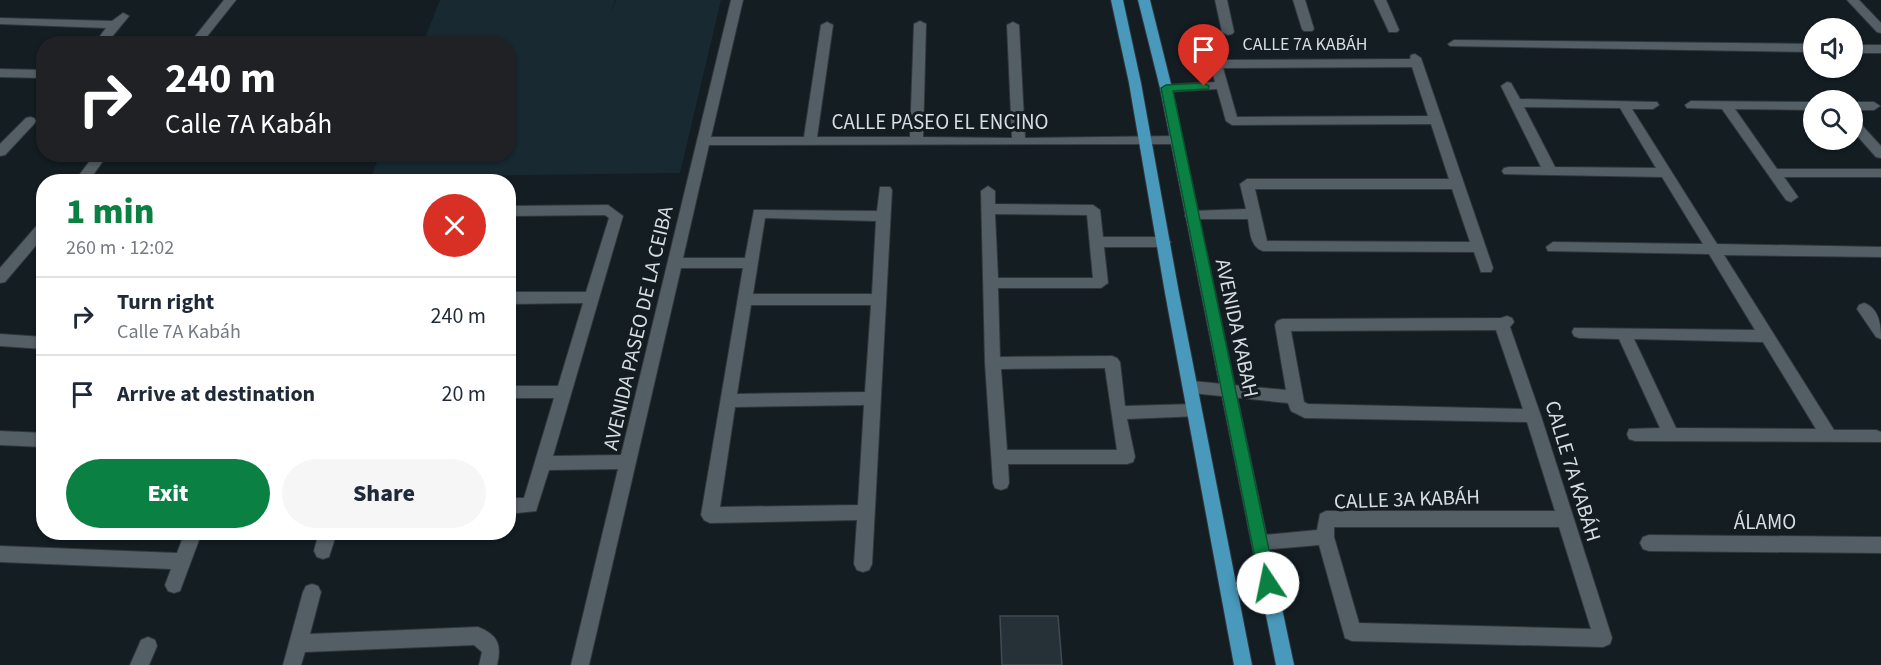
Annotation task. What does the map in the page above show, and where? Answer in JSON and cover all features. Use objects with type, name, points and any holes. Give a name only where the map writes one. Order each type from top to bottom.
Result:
[{"type":"main road","points":[[1117,0],[1135,73],[1144,139],[1243,665]]},
{"type":"main road","name":"AVENIDA KABAH","points":[[1144,0],[1166,88],[1285,665]]},
{"type":"street","points":[[201,36],[230,0]]},
{"type":"street","name":"AVENIDA PASEO DE LA CEIBA","points":[[580,665],[737,0]]},
{"type":"street","points":[[1221,0],[1228,32]]},
{"type":"street","points":[[1299,0],[1308,29]]},
{"type":"street","points":[[1380,0],[1393,30]]},
{"type":"street","points":[[1854,0],[1881,30]]},
{"type":"street","points":[[106,36],[123,16]]},
{"type":"street","points":[[0,21],[115,26]]},
{"type":"street","points":[[810,141],[827,24]]},
{"type":"street","points":[[916,142],[920,24]]},
{"type":"street","points":[[1013,25],[1019,142]]},
{"type":"street","points":[[1454,44],[1803,48]]},
{"type":"street","points":[[1863,49],[1881,49]]},
{"type":"street","name":"CALLE 7A KABÁH","points":[[1436,120],[1232,121],[1216,64],[1416,61],[1458,184],[1478,247],[1486,268]]},
{"type":"street","points":[[0,73],[36,75]]},
{"type":"street","points":[[1166,88],[1222,85]]},
{"type":"street","points":[[1507,86],[1550,171]]},
{"type":"street","points":[[1516,103],[1653,105]]},
{"type":"street","points":[[1623,104],[1829,436]]},
{"type":"street","points":[[1691,105],[1803,106]]},
{"type":"street","points":[[1725,105],[1791,197]]},
{"type":"street","points":[[1863,106],[1874,106]]},
{"type":"street","points":[[0,152],[30,121]]},
{"type":"street","points":[[1863,134],[1881,154]]},
{"type":"street","points":[[0,135],[16,135]]},
{"type":"street","name":"CALLE PASEO EL ENCINO","points":[[703,141],[1177,140]]},
{"type":"street","points":[[86,174],[96,162]]},
{"type":"street","points":[[1509,171],[1665,173]]},
{"type":"street","points":[[1774,173],[1881,173]]},
{"type":"street","points":[[1458,184],[1247,184],[1258,241],[1263,246],[1478,247]]},
{"type":"street","points":[[864,564],[885,190]]},
{"type":"street","points":[[988,191],[993,363],[1001,483]]},
{"type":"street","points":[[988,209],[1093,210],[1101,283],[991,283]]},
{"type":"street","points":[[516,212],[608,210],[616,216],[530,506],[516,506]]},
{"type":"street","points":[[866,512],[710,515],[759,213],[883,216]]},
{"type":"street","points":[[1192,216],[1253,214]]},
{"type":"street","points":[[0,278],[36,235]]},
{"type":"street","points":[[1097,242],[1164,242]]},
{"type":"street","points":[[1553,247],[1881,252]]},
{"type":"street","points":[[675,263],[751,263]]},
{"type":"street","points":[[516,298],[592,297]]},
{"type":"street","points":[[746,300],[880,299]]},
{"type":"street","points":[[1864,309],[1881,333]]},
{"type":"street","name":"CALLE 7A KABÁH","points":[[1295,397],[1282,325],[1504,323],[1603,638]]},
{"type":"street","points":[[1578,332],[1765,336]]},
{"type":"street","points":[[1624,333],[1671,434]]},
{"type":"street","points":[[0,340],[36,342]]},
{"type":"street","points":[[993,363],[1112,362],[1126,457],[999,458]]},
{"type":"street","points":[[1192,387],[1295,397],[1297,406],[1305,411],[1533,416]]},
{"type":"street","points":[[516,392],[564,392]]},
{"type":"street","points":[[729,401],[873,398]]},
{"type":"street","points":[[1118,412],[1194,411]]},
{"type":"street","points":[[1635,434],[1876,437]]},
{"type":"street","points":[[0,438],[36,440]]},
{"type":"street","points":[[542,463],[629,462]]},
{"type":"street","name":"CALLE 3A KABÁH","points":[[1564,519],[1326,519],[1325,537],[1352,632],[1603,638]]},
{"type":"street","points":[[1260,543],[1325,537]]},
{"type":"street","points":[[174,585],[191,540]]},
{"type":"street","points":[[323,551],[326,540]]},
{"type":"street","name":"ÁLAMO","points":[[1649,543],[1881,545]]},
{"type":"street","points":[[0,554],[183,561]]},
{"type":"street","points":[[292,665],[312,592]]},
{"type":"street","points":[[298,643],[478,636],[492,649],[488,665]]},
{"type":"street","points":[[139,665],[148,646]]},
{"type":"shaded area","points":[[440,0],[615,0],[609,18],[616,0],[721,0],[680,173],[372,174],[377,162],[516,162],[516,36],[426,36]]},
{"type":"building","points":[[1000,616],[1058,616],[1062,665],[1002,665]]},
{"type":"route","points":[[1204,86],[1166,88],[1268,583]]}]
